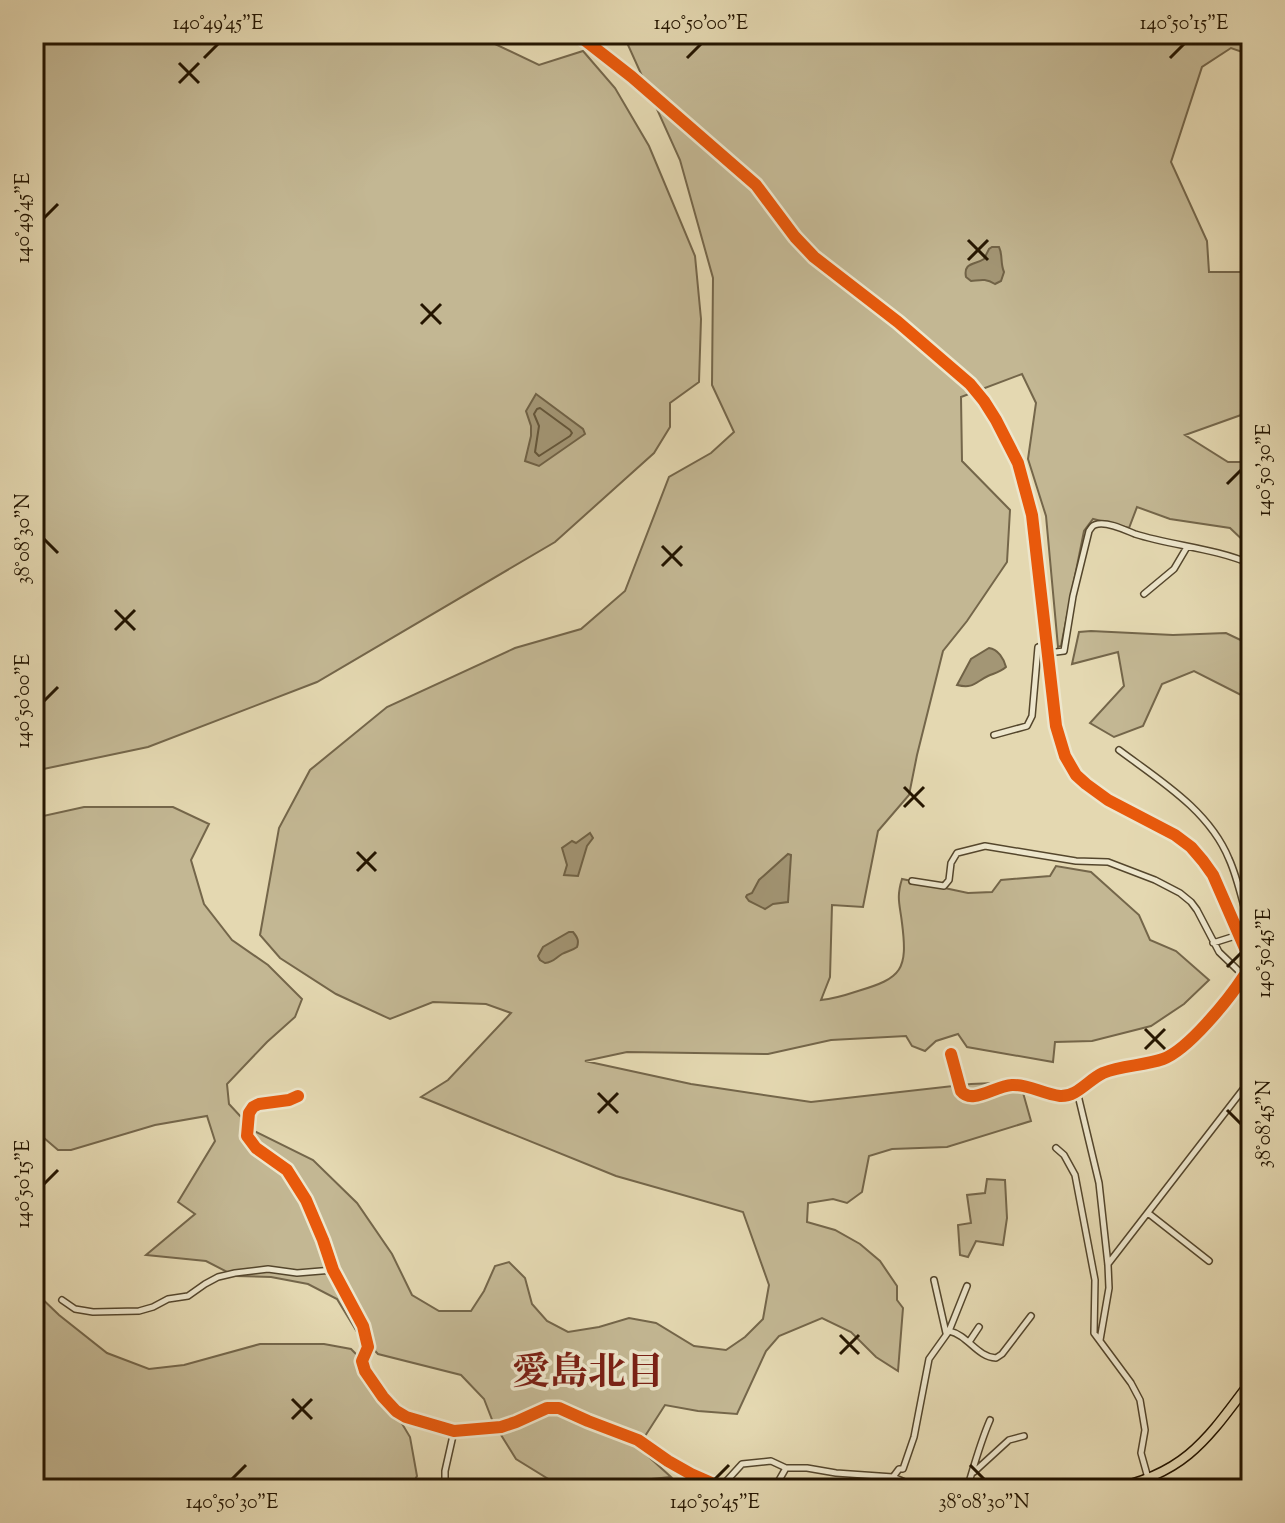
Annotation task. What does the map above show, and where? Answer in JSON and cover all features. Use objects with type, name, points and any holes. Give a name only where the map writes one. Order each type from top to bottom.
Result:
[{"type":"main road","points":[[1110,1489],[1148,1478],[1183,1460],[1199,1446],[1251,1381]]},
{"type":"street","points":[[756,185],[814,257],[898,322]]},
{"type":"street","points":[[970,384],[996,420],[1018,463],[1026,491],[1036,539],[1056,726],[1065,756],[1076,775],[1095,792],[1175,835],[1191,847],[1213,875],[1251,962]]},
{"type":"street","points":[[1048,653],[1064,651],[1073,596],[1092,526],[1106,524],[1148,538],[1221,553],[1251,564]]},
{"type":"street","points":[[1144,594],[1174,569],[1187,547]]},
{"type":"street","points":[[994,735],[1027,726],[1032,716],[1038,647],[1047,644]]},
{"type":"street","points":[[1119,750],[1192,806],[1229,857],[1251,931],[1213,943]]},
{"type":"street","points":[[912,881],[944,886],[949,880],[951,863],[957,853],[985,846],[1076,861],[1108,862],[1180,893],[1197,910],[1219,952],[1244,976]]},
{"type":"street","points":[[951,1054],[965,1096],[971,1098],[1015,1084],[1062,1096],[1077,1091],[1100,1074],[1164,1059],[1183,1047],[1244,976],[1251,974]]},
{"type":"street","points":[[1108,1265],[1251,1079]]},
{"type":"street","points":[[1077,1091],[1099,1183],[1108,1265],[1109,1288],[1100,1340]]},
{"type":"street","points":[[298,1096],[253,1107],[249,1113],[247,1136],[256,1148],[287,1170],[306,1200],[333,1270],[363,1326],[368,1347],[362,1361],[365,1371],[396,1411],[406,1417],[454,1431],[501,1427],[547,1408],[559,1408],[638,1440],[668,1461],[723,1488],[740,1465],[771,1461],[786,1468],[893,1477],[921,1489]]},
{"type":"street","points":[[1056,1148],[1064,1155],[1075,1175],[1095,1280],[1094,1333],[1140,1400],[1145,1430],[1141,1453],[1148,1478]]},
{"type":"street","points":[[1148,1213],[1209,1261]]},
{"type":"street","points":[[62,1300],[75,1309],[93,1312],[139,1311],[168,1299],[188,1296],[218,1277],[235,1273],[268,1269],[297,1273],[333,1270]]},
{"type":"street","points":[[934,1280],[947,1332]]},
{"type":"street","points":[[893,1477],[899,1469],[903,1469],[914,1437],[929,1359],[947,1332],[967,1286]]},
{"type":"street","points":[[947,1332],[953,1331],[986,1357],[996,1358],[1031,1316]]},
{"type":"street","points":[[969,1342],[979,1327]]},
{"type":"street","points":[[967,1489],[990,1420]]},
{"type":"street","points":[[445,1489],[445,1471],[454,1431]]},
{"type":"street","points":[[973,1473],[1009,1440],[1024,1436]]},
{"type":"street","points":[[774,1489],[786,1468]]},
{"type":"street","points":[[702,1489],[707,1481]]},
{"type":"shaded area","points":[[34,34],[474,34],[539,65],[583,51],[615,88],[649,146],[695,256],[701,319],[699,382],[670,403],[670,427],[654,453],[555,542],[317,682],[148,747],[34,771]]},
{"type":"shaded area","points":[[543,34],[1251,34],[1251,55],[1231,48],[1202,67],[1171,162],[1207,241],[1209,272],[1251,272],[1251,410],[1185,435],[1228,462],[1251,462],[1251,548],[1230,528],[1170,519],[1137,507],[1129,528],[1093,519],[1084,531],[1061,646],[1058,647],[1046,516],[1028,459],[1036,403],[1022,374],[961,397],[962,461],[1010,510],[1007,562],[943,651],[909,795],[878,831],[863,907],[832,905],[830,977],[821,1000],[884,982],[899,970],[904,952],[899,897],[902,879],[968,893],[992,892],[1001,880],[1050,876],[1056,866],[1091,872],[1139,915],[1150,940],[1176,951],[1209,980],[1184,1004],[1151,1026],[1092,1041],[1055,1042],[1053,1062],[967,1047],[958,1034],[936,1041],[925,1051],[912,1046],[906,1036],[831,1040],[768,1054],[627,1052],[585,1061],[691,1084],[811,1102],[971,1084],[1020,1082],[1031,1121],[947,1147],[892,1149],[869,1156],[862,1192],[847,1203],[833,1199],[808,1203],[807,1222],[835,1230],[860,1244],[880,1261],[897,1286],[897,1300],[903,1308],[898,1371],[876,1357],[851,1332],[822,1318],[779,1336],[766,1351],[737,1414],[665,1405],[638,1447],[671,1477],[563,1488],[516,1459],[493,1422],[484,1399],[461,1375],[378,1354],[357,1332],[337,1299],[308,1284],[271,1277],[235,1276],[206,1261],[146,1255],[195,1214],[178,1202],[215,1141],[207,1116],[155,1125],[71,1150],[58,1150],[37,1132],[34,1119],[39,1036],[34,1023],[34,818],[84,807],[173,807],[209,824],[191,860],[204,904],[232,940],[268,965],[302,999],[295,1017],[227,1084],[229,1104],[254,1131],[313,1160],[357,1203],[392,1254],[412,1295],[439,1311],[471,1311],[495,1266],[509,1262],[525,1278],[532,1304],[547,1321],[568,1332],[629,1318],[656,1323],[694,1346],[726,1350],[763,1319],[769,1285],[743,1212],[616,1176],[421,1097],[448,1080],[511,1013],[486,1004],[433,1002],[390,1019],[336,994],[280,958],[260,935],[279,828],[310,770],[387,707],[515,648],[581,629],[625,591],[669,477],[711,453],[734,432],[712,385],[713,278],[680,160],[624,36],[549,44]]},
{"type":"shaded area","points":[[1079,632],[1173,635],[1226,633],[1251,645],[1251,700],[1194,671],[1162,684],[1143,726],[1114,737],[1090,723],[1124,686],[1118,652],[1072,664]]},
{"type":"shaded area","points":[[987,1179],[1005,1180],[1007,1218],[1003,1245],[976,1241],[968,1257],[960,1255],[958,1225],[971,1223],[967,1195],[985,1193]]},
{"type":"shaded area","points":[[34,1291],[107,1353],[149,1369],[184,1365],[260,1344],[324,1344],[351,1349],[367,1365],[410,1437],[417,1476],[410,1489],[34,1489]]},
{"type":"water","points":[[992,247],[999,247],[1000,250],[1004,272],[1001,281],[995,284],[986,280],[971,281],[966,277],[966,269],[984,259]]},
{"type":"water","points":[[536,394],[583,429],[585,434],[539,466],[525,461],[531,436],[526,411]]},
{"type":"water","points":[[989,648],[1000,655],[1006,667],[971,685],[957,685],[971,659]]},
{"type":"water","points":[[590,833],[593,838],[587,846],[578,876],[564,875],[567,865],[562,848]]},
{"type":"water","points":[[788,854],[791,855],[788,902],[773,904],[765,909],[749,901],[746,897],[759,880]]},
{"type":"water","points":[[569,932],[577,938],[577,947],[550,962],[540,960],[538,956],[543,947]]},
{"type":"tunnel","points":[[577,34],[632,77],[756,185]]},
{"type":"tunnel","points":[[898,322],[970,384]]},
{"type":"cycle path","points":[[577,34],[632,77],[756,185],[814,257],[898,322],[970,384],[984,401],[1018,463],[1032,515],[1056,726],[1065,756],[1076,775],[1108,800],[1175,835],[1191,847],[1213,875],[1251,962]]},
{"type":"cycle path","points":[[951,1054],[961,1091],[966,1095],[977,1096],[1012,1085],[1066,1096],[1103,1073],[1173,1054],[1207,1023],[1244,976],[1251,974]]},
{"type":"cycle path","points":[[298,1096],[253,1107],[249,1113],[247,1136],[256,1148],[287,1170],[306,1200],[333,1270],[363,1326],[368,1347],[362,1361],[365,1371],[396,1411],[406,1417],[454,1431],[501,1427],[547,1408],[559,1408],[638,1440],[691,1474],[725,1489]]},
{"type":"district","name":"愛島北目","points":[[588,1371]]}]
